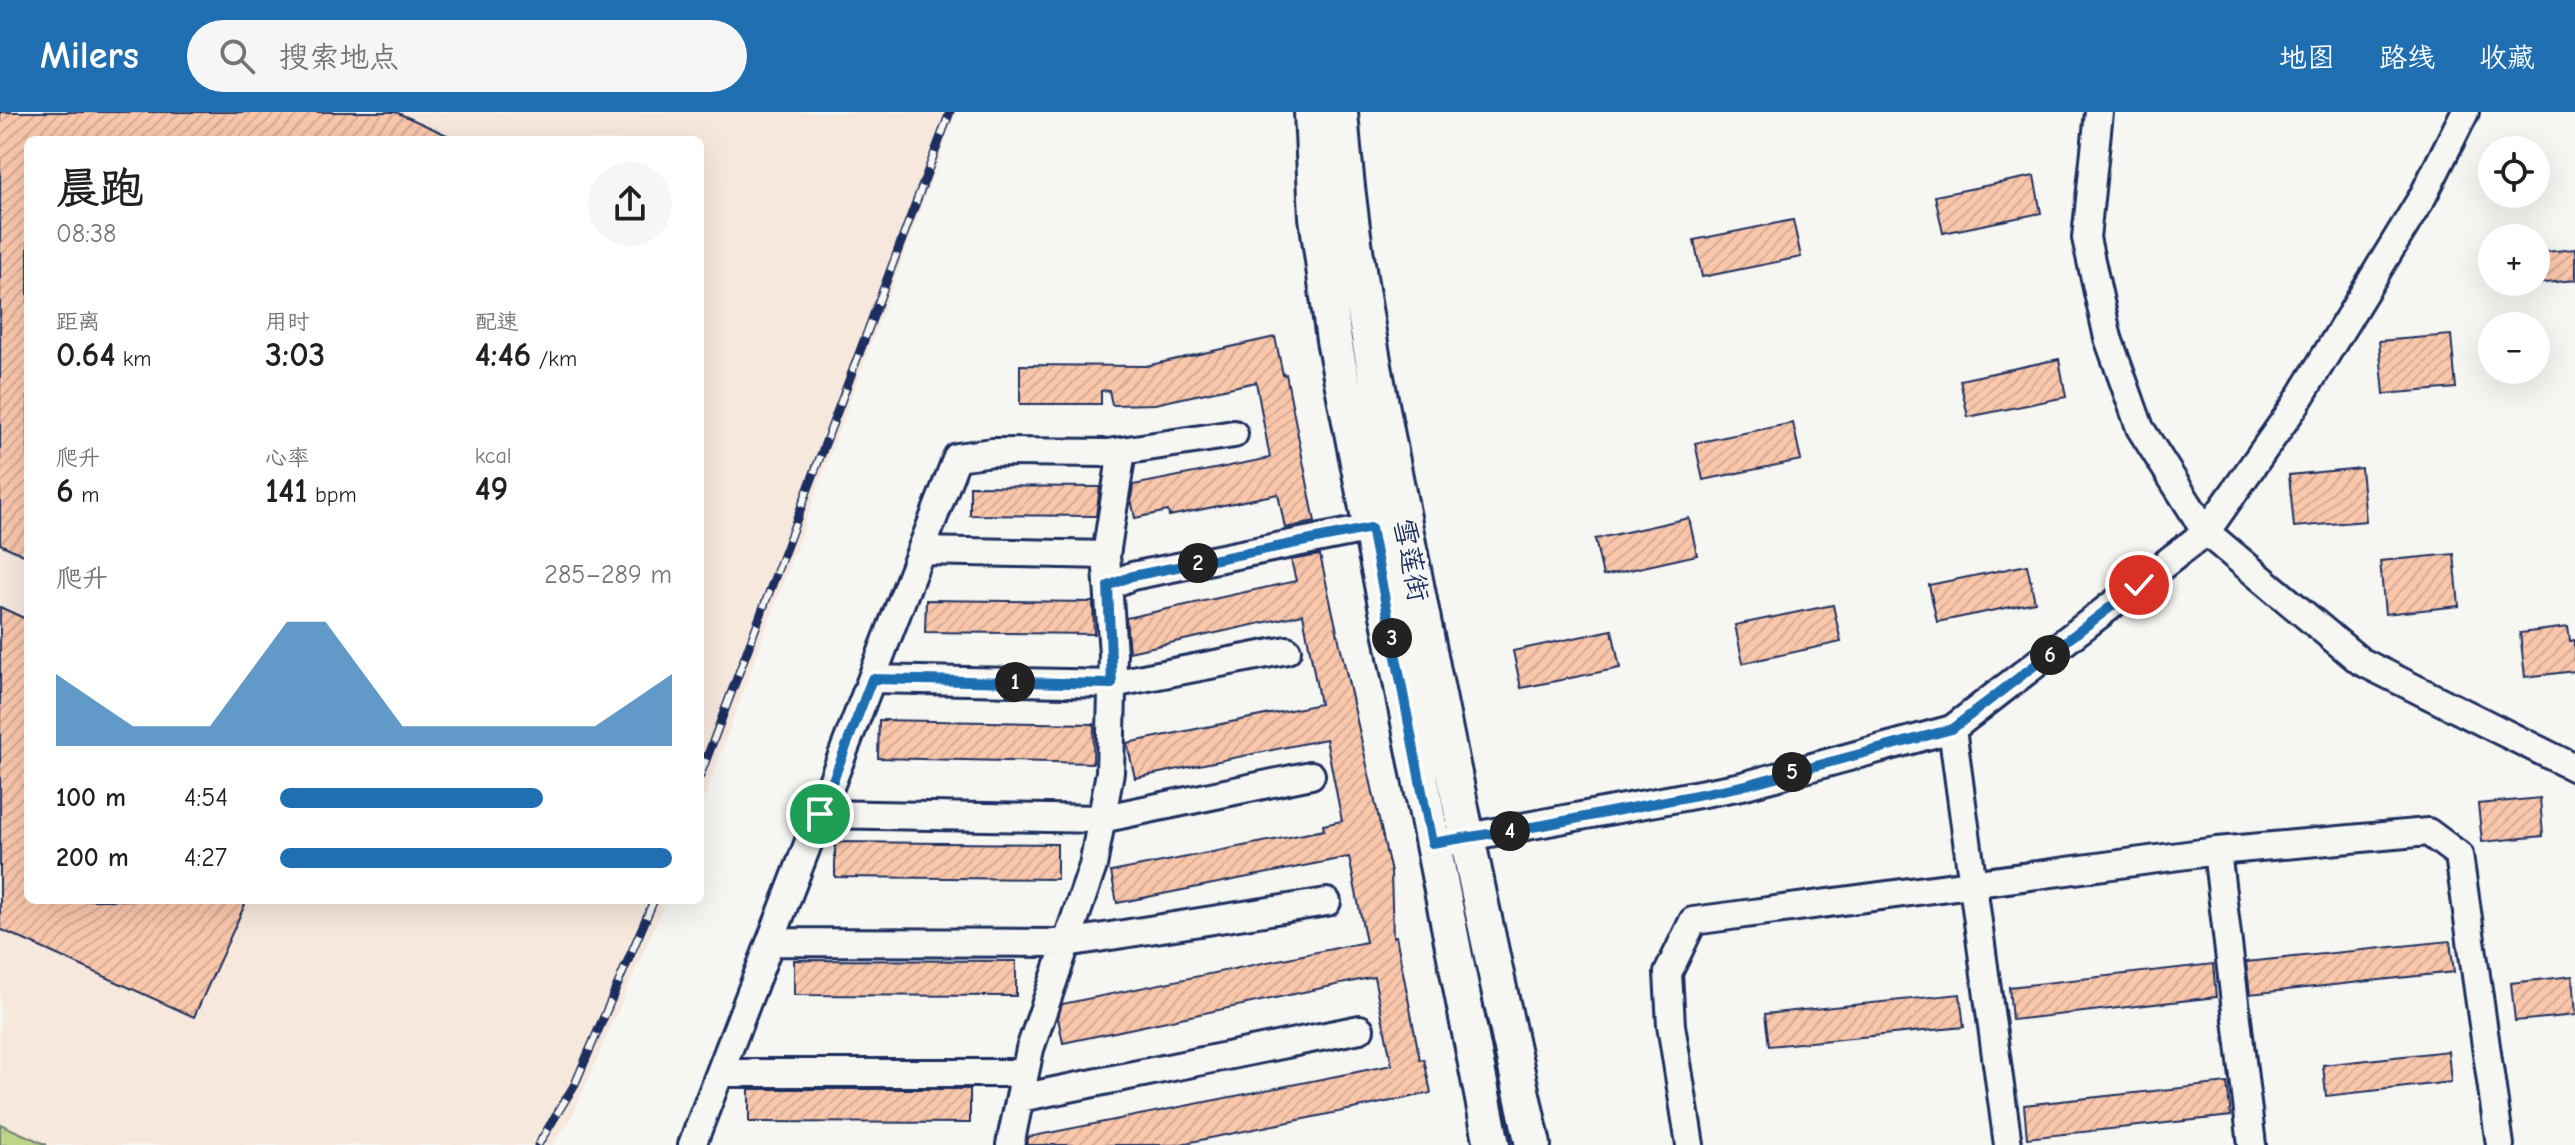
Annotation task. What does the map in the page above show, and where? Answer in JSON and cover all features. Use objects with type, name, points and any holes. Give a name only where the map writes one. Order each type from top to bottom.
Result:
[{"type":"main road","name":"雪莲街","points":[[1312,112],[1317,217],[1329,309],[1371,528],[1449,840],[1533,1145]]},
{"type":"main road","name":"雪莲街","points":[[1340,112],[1348,216],[1449,840],[1492,1145]]},
{"type":"street","points":[[2099,112],[2086,238],[2108,338],[2140,428],[2206,532],[2360,661],[2575,768]]},
{"type":"street","points":[[1449,840],[1742,786],[1952,729],[2206,532],[2303,394],[2423,196],[2465,112]]},
{"type":"street","points":[[692,1145],[957,457],[993,452],[1122,451],[1234,434]]},
{"type":"street","points":[[1010,1145],[1023,1085],[1093,866],[1110,772],[1112,684],[1106,555],[1122,451]]},
{"type":"street","points":[[1108,586],[1132,576],[1371,528]]},
{"type":"street","points":[[921,551],[1106,555]]},
{"type":"street","points":[[872,679],[1112,684],[1287,650]]},
{"type":"street","points":[[1952,729],[2008,1145]]},
{"type":"street","points":[[820,814],[1101,819],[1311,775]]},
{"type":"street","points":[[1690,1145],[1671,1025],[1668,973],[1693,921],[2217,851],[2428,832],[2459,855],[2500,1145]]},
{"type":"street","points":[[2217,851],[2252,1145]]},
{"type":"street","points":[[771,942],[1066,943],[1327,902]]},
{"type":"street","points":[[720,1073],[1023,1085],[1360,1029]]},
{"type":"shaded area","points":[[0,112],[956,112],[704,798],[704,136],[24,136],[24,904],[664,904],[571,1119],[552,1145],[0,1145]]},
{"type":"green space","points":[[0,1124],[47,1145],[0,1145]]},
{"type":"building","points":[[0,112],[396,112],[449,136],[24,136],[24,555],[0,544]]},
{"type":"building","points":[[2034,176],[2041,213],[1943,233],[1935,196]]},
{"type":"building","points":[[1793,220],[1801,257],[1702,277],[1694,240]]},
{"type":"building","points":[[2575,249],[2575,280],[2550,283],[2550,252]]},
{"type":"building","points":[[2451,335],[2456,388],[2384,394],[2379,341]]},
{"type":"building","points":[[1275,337],[1283,375],[1286,374],[1315,522],[1285,528],[1278,494],[1169,516],[1168,511],[1135,518],[1131,499],[1133,485],[1270,458],[1256,382],[1155,404],[1112,405],[1109,390],[1101,391],[1101,404],[1020,404],[1020,365],[1146,366]]},
{"type":"building","points":[[2059,359],[2066,397],[1968,417],[1960,380]]},
{"type":"building","points":[[1793,423],[1801,460],[1703,480],[1695,443]]},
{"type":"building","points":[[2361,468],[2366,521],[2294,527],[2289,475]]},
{"type":"building","points":[[970,486],[1100,487],[1096,516],[970,515]]},
{"type":"building","points":[[1689,518],[1697,555],[1603,576],[1595,539]]},
{"type":"building","points":[[2454,554],[2459,606],[2385,614],[2380,561]]},
{"type":"building","points":[[1320,555],[1391,873],[1393,937],[1396,936],[1420,1060],[1424,1059],[1431,1093],[1176,1145],[1026,1145],[1028,1137],[1392,1065],[1374,977],[1063,1043],[1058,1018],[1062,1004],[1366,942],[1349,857],[1117,903],[1111,872],[1324,830],[1323,825],[1342,821],[1326,739],[1135,778],[1127,743],[1320,704],[1303,614],[1129,652],[1126,618],[1296,581],[1291,560]]},
{"type":"building","points":[[2027,565],[2035,602],[1937,622],[1929,585]]},
{"type":"building","points":[[926,600],[1093,602],[1094,634],[925,632]]},
{"type":"building","points":[[1833,605],[1841,642],[1743,663],[1735,625]]},
{"type":"building","points":[[0,607],[24,618],[24,904],[245,904],[194,1017],[0,929]]},
{"type":"building","points":[[2568,627],[2570,641],[2575,640],[2575,671],[2525,677],[2520,633]]},
{"type":"building","points":[[1612,630],[1620,668],[1521,688],[1513,651]]},
{"type":"building","points":[[879,720],[1094,724],[1093,763],[878,758]]},
{"type":"building","points":[[2540,798],[2543,836],[2482,842],[2478,804]]},
{"type":"building","points":[[835,842],[1057,844],[1057,879],[835,877]]},
{"type":"building","points":[[2450,941],[2454,972],[2250,994],[2246,962]]},
{"type":"building","points":[[794,960],[1016,961],[1016,996],[794,995]]},
{"type":"building","points":[[2213,964],[2216,997],[2012,1020],[2009,987]]},
{"type":"building","points":[[2572,976],[2575,1015],[2515,1021],[2511,983]]},
{"type":"building","points":[[1960,994],[1964,1027],[1769,1046],[1765,1014]]},
{"type":"building","points":[[2448,1051],[2451,1082],[2326,1096],[2323,1065]]},
{"type":"building","points":[[2227,1083],[2231,1116],[2027,1138],[2024,1105]]},
{"type":"building","points":[[749,1089],[970,1089],[970,1123],[749,1122]]},
{"type":"railway","points":[[704,765],[950,112]]},
{"type":"railway","points":[[538,1145],[575,1084],[652,904]]},
{"type":"route","points":[[820,814],[872,679],[1112,684],[1108,586],[1132,576],[1371,528],[1432,843],[1544,825],[1742,786],[1952,729],[2139,585]]}]
